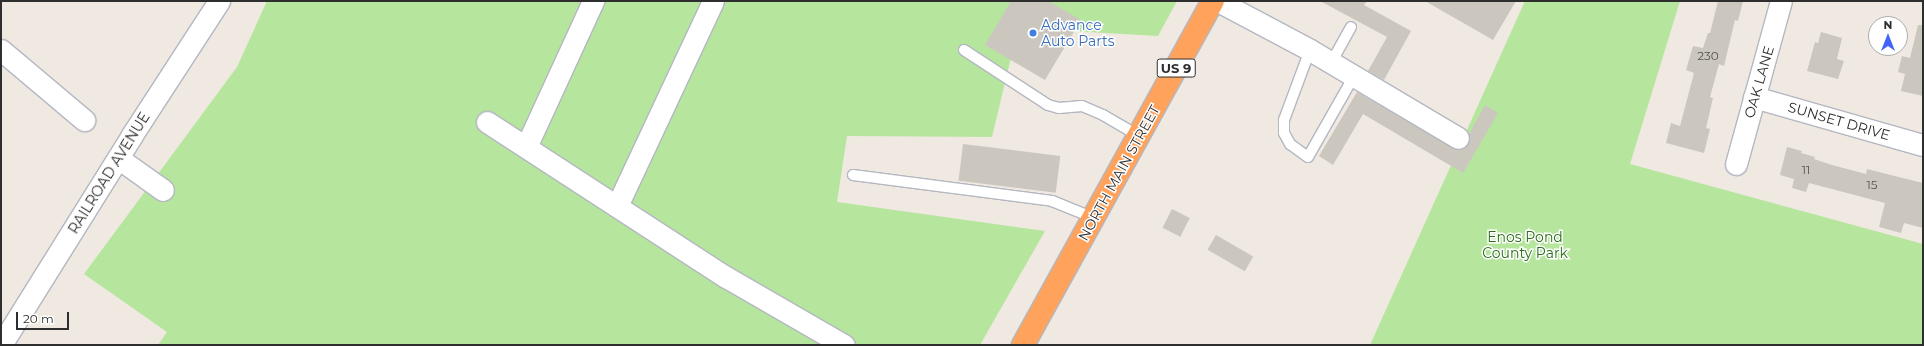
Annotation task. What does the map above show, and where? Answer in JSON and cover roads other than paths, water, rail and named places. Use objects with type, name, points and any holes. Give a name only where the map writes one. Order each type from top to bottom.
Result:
[{"type":"highway","name":"NORTH MAIN STREET","points":[[1023,345],[1213,1]]},
{"type":"street","name":"RAILROAD AVENUE","points":[[1,345],[118,158],[219,1]]},
{"type":"street","points":[[526,147],[593,1]]},
{"type":"street","points":[[617,206],[713,1]]},
{"type":"street","points":[[1218,1],[1310,50],[1458,138]]},
{"type":"street","name":"OAK LANE","points":[[1736,164],[1781,1]]},
{"type":"street","points":[[1,50],[84,120]]},
{"type":"street","name":"SUNSET DRIVE","points":[[1754,97],[1923,145]]},
{"type":"street","points":[[487,122],[726,277],[844,345]]},
{"type":"street","points":[[118,158],[163,190]]},
{"type":"lane","points":[[1331,63],[1351,27]]},
{"type":"lane","points":[[964,50],[1048,105],[1059,108],[1082,106],[1103,115],[1139,136]]},
{"type":"lane","points":[[1310,50],[1284,120],[1284,133],[1290,144],[1308,157],[1354,76]]},
{"type":"lane","points":[[853,175],[1052,201],[1094,218]]},
{"type":"place","name":"Advance Auto Parts","points":[[1033,33]]},
{"type":"park label","name":"Enos Pond County Park","points":[[1525,246]]}]
